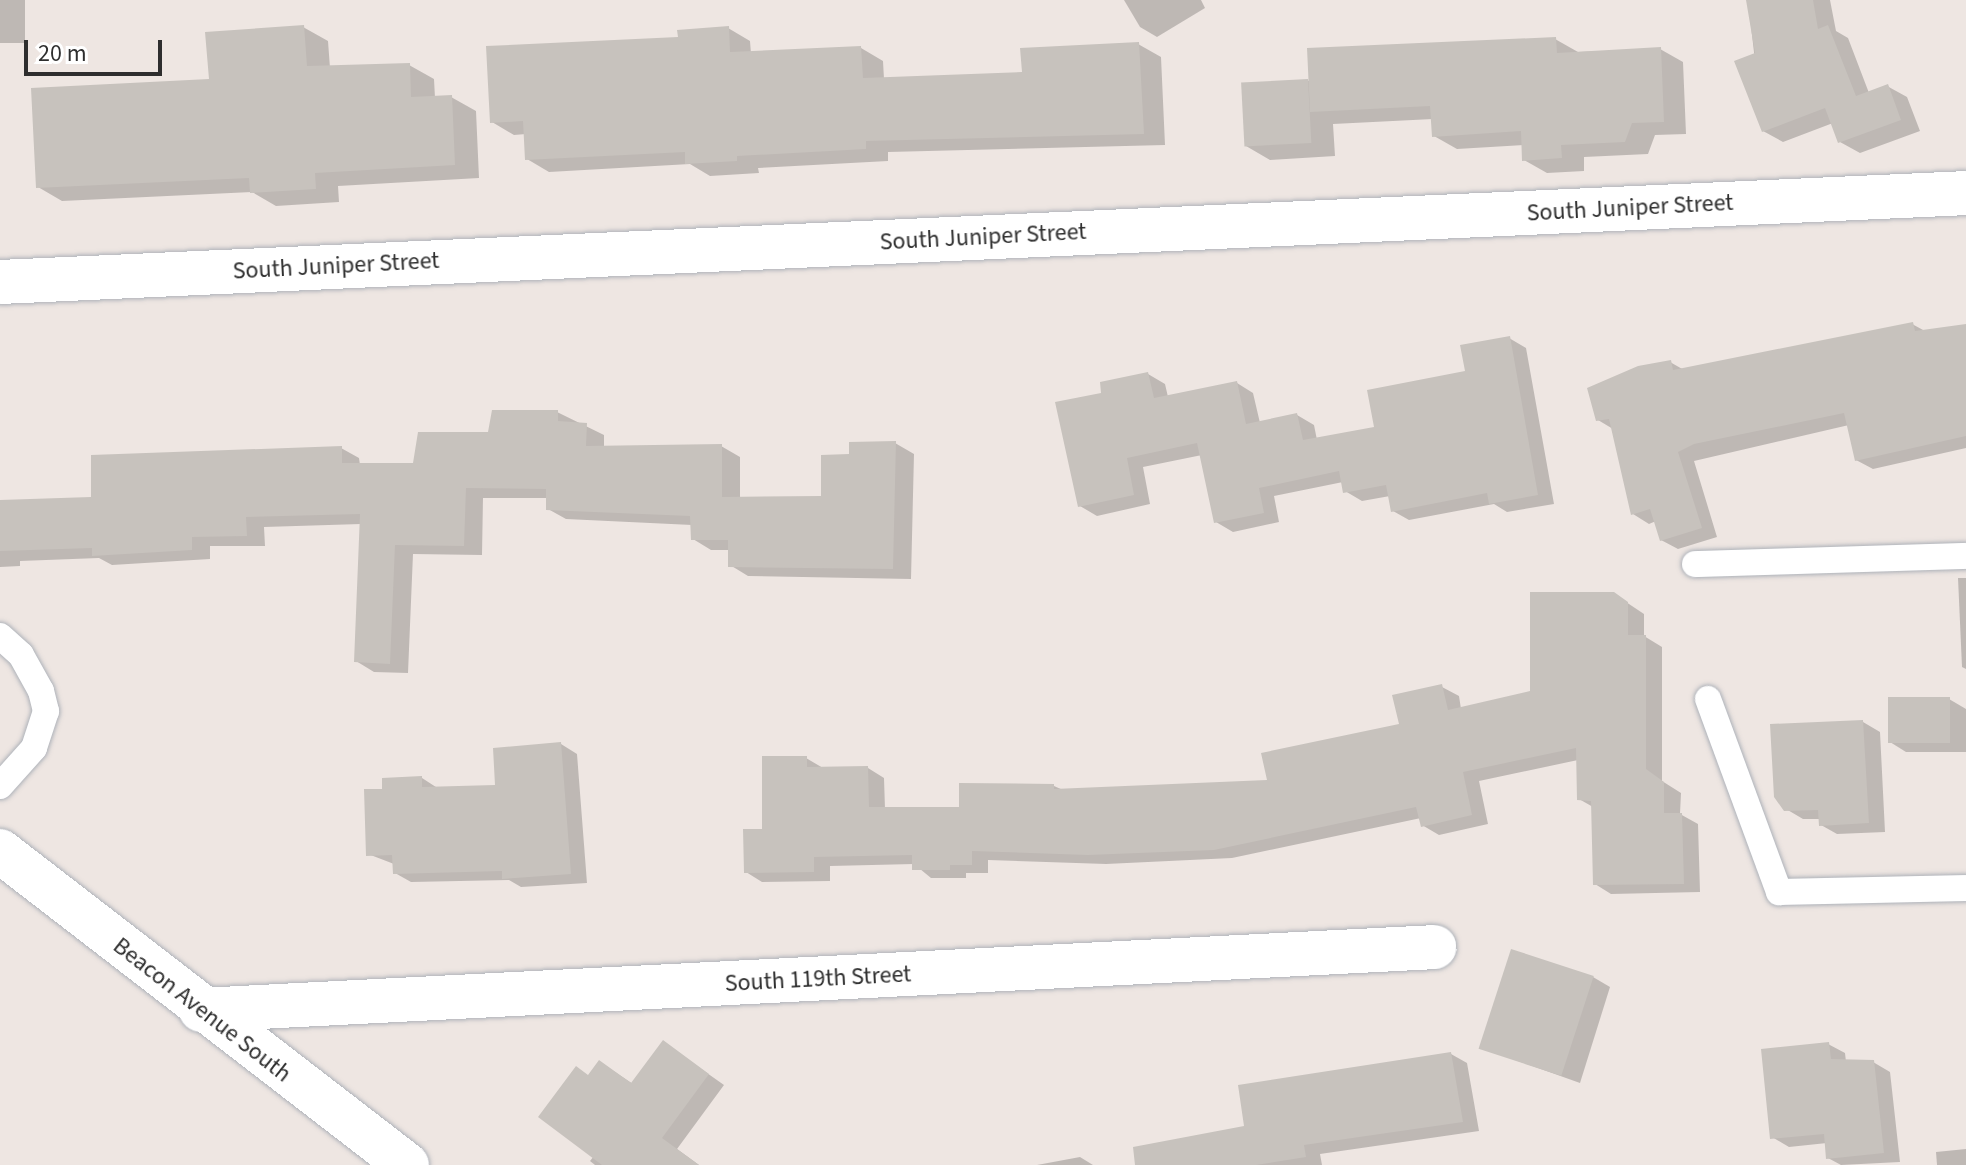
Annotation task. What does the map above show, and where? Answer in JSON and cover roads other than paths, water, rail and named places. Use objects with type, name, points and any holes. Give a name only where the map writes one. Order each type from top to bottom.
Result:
[{"type":"street","name":"South Juniper Street","points":[[0,282],[1966,193]]},
{"type":"street","name":"Beacon Avenue South","points":[[0,851],[201,1010],[407,1165]]},
{"type":"street","name":"South 119th Street","points":[[201,1010],[1434,947]]},
{"type":"lane","points":[[1695,564],[1966,556]]},
{"type":"lane","points":[[0,636],[21,655],[41,691],[46,711],[34,748],[0,786]]},
{"type":"lane","points":[[1708,699],[1779,892],[1966,888]]}]
